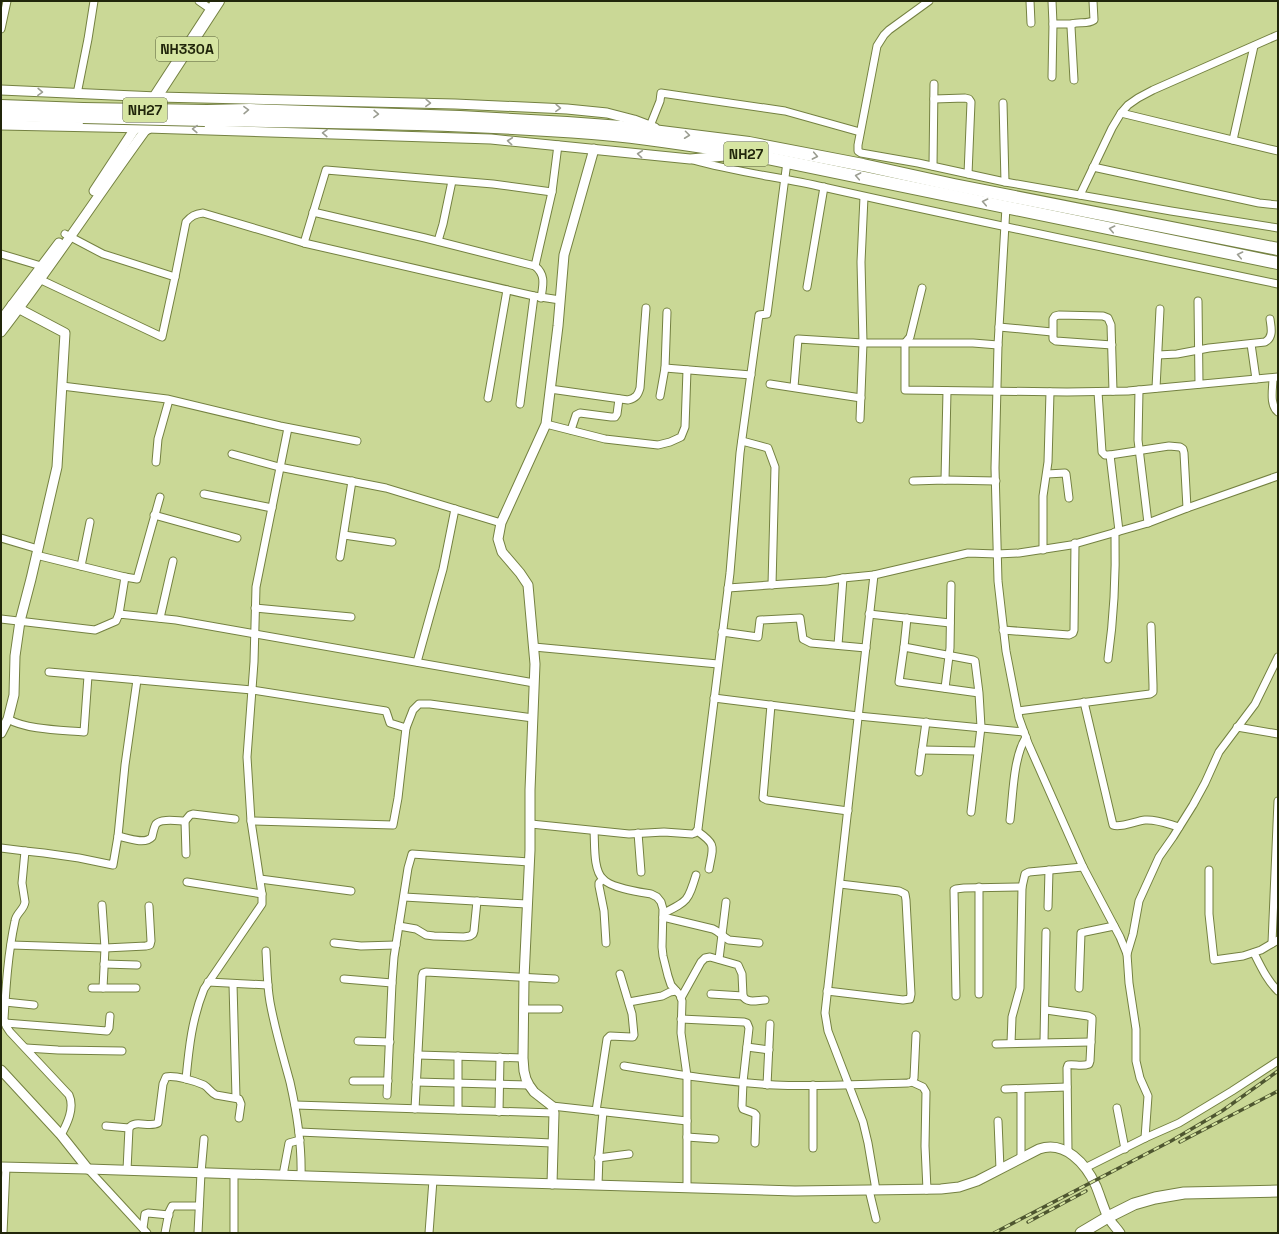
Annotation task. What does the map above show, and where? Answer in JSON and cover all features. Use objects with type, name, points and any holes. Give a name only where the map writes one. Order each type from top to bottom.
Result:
[{"type":"highway","name":"NH330A","points":[[161,97],[225,1]]},
{"type":"highway","name":"NH330A","points":[[142,128],[215,6]]},
{"type":"highway","name":"NH27","points":[[1,106],[83,113]]},
{"type":"highway","name":"NH27","points":[[206,115],[250,110],[460,116],[567,123],[749,143],[1278,249]]},
{"type":"highway","name":"NH27","points":[[1,115],[83,113],[206,115],[534,129],[594,133],[666,141],[748,154],[1278,263]]},
{"type":"main road","points":[[1081,1233],[1134,1204],[1155,1198],[1184,1193],[1278,1191]]},
{"type":"street","points":[[1,29],[6,1]]},
{"type":"street","points":[[77,94],[94,1]]},
{"type":"street","points":[[198,1],[215,6]]},
{"type":"street","points":[[855,164],[877,46],[889,30],[929,1]]},
{"type":"street","points":[[1030,1],[1031,23]]},
{"type":"street","points":[[1052,1],[1052,77]]},
{"type":"street","points":[[1053,24],[1091,22],[1094,20],[1093,1]]},
{"type":"street","points":[[1072,24],[1074,80]]},
{"type":"street","points":[[1080,195],[1112,128],[1121,113],[1133,101],[1153,90],[1278,35]]},
{"type":"street","points":[[1233,140],[1254,46]]},
{"type":"street","points":[[933,166],[934,84]]},
{"type":"street","points":[[1,90],[161,97],[567,108],[607,113],[634,120],[668,133]]},
{"type":"street","points":[[650,126],[660,101],[661,93],[785,111],[860,132]]},
{"type":"street","points":[[934,99],[965,98],[969,99],[971,102],[968,174]]},
{"type":"street","points":[[1003,103],[1005,182]]},
{"type":"street","points":[[1121,113],[1278,151]]},
{"type":"street","points":[[1,125],[490,138],[690,159],[748,154]]},
{"type":"street","points":[[1,332],[15,307],[68,235],[142,128]]},
{"type":"street","points":[[535,266],[552,192],[558,145]]},
{"type":"street","points":[[552,1184],[553,1110],[528,1085],[524,1072],[523,1058],[524,978],[531,824],[530,790],[535,664],[534,647],[528,585],[502,552],[498,539],[501,523],[546,424],[564,255],[594,149]]},
{"type":"street","points":[[858,152],[864,155],[918,163],[1005,182],[1278,228]]},
{"type":"street","points":[[690,159],[715,167],[784,178],[864,197],[1278,284]]},
{"type":"street","points":[[531,824],[594,831],[638,833],[664,832],[692,834],[696,831],[699,821],[728,588],[742,441],[759,315],[767,314],[786,162]]},
{"type":"street","points":[[1093,167],[1259,203],[1278,205]]},
{"type":"street","points":[[304,243],[326,170],[493,184],[552,192]]},
{"type":"street","points":[[438,241],[452,181]]},
{"type":"street","points":[[807,287],[824,187]]},
{"type":"street","points":[[860,419],[863,343],[861,262],[864,197]]},
{"type":"street","points":[[1006,207],[998,345],[996,481],[998,581],[1006,651],[1018,710],[1025,734],[1084,867],[1114,926],[1126,954],[1128,983],[1136,1029],[1136,1061],[1140,1078],[1148,1096],[1145,1138]]},
{"type":"street","points":[[314,212],[438,241],[535,266],[541,271],[543,284],[537,297],[520,404]]},
{"type":"street","points":[[37,278],[162,337],[186,222],[191,216],[203,213],[304,243],[537,297],[560,300]]},
{"type":"street","points":[[37,278],[41,266],[68,235]]},
{"type":"street","points":[[68,235],[103,254],[175,276]]},
{"type":"street","points":[[1,254],[41,266]]},
{"type":"street","points":[[922,288],[910,337],[905,343],[904,390],[1098,392],[1140,390],[1275,377],[1272,402],[1275,410],[1278,412]]},
{"type":"street","points":[[488,398],[507,290]]},
{"type":"street","points":[[1198,301],[1199,384]]},
{"type":"street","points":[[1,320],[15,307]]},
{"type":"street","points":[[1,733],[8,719],[14,695],[15,656],[20,621],[57,467],[65,333],[15,307]]},
{"type":"street","points":[[550,389],[628,400],[634,399],[638,395],[640,388],[646,308]]},
{"type":"street","points":[[1156,388],[1160,309]]},
{"type":"street","points":[[660,396],[665,368],[667,312]]},
{"type":"street","points":[[1112,345],[1056,341],[1053,339],[1052,332],[1053,319],[1055,316],[1059,315],[1103,316],[1111,321],[1112,345],[1113,391]]},
{"type":"street","points":[[1158,355],[1177,354],[1216,347],[1265,342],[1271,335],[1270,319]]},
{"type":"street","points":[[999,327],[1052,332]]},
{"type":"street","points":[[794,387],[798,339],[863,343],[973,343],[998,345]]},
{"type":"street","points":[[1251,344],[1256,379]]},
{"type":"street","points":[[665,368],[751,376]]},
{"type":"street","points":[[546,424],[605,439],[658,445],[670,442],[681,437],[684,427],[687,370]]},
{"type":"street","points":[[770,384],[861,398]]},
{"type":"street","points":[[62,386],[169,400],[288,428],[356,441]]},
{"type":"street","points":[[1140,390],[1138,432],[1139,451],[1148,523]]},
{"type":"street","points":[[945,480],[947,391]]},
{"type":"street","points":[[1043,550],[1044,488],[1047,474],[1050,392]]},
{"type":"street","points":[[1098,392],[1102,452],[1105,455],[1110,455],[1175,446],[1180,447],[1183,449],[1187,508]]},
{"type":"street","points":[[571,430],[576,415],[580,413],[611,417],[615,416],[617,414],[619,398]]},
{"type":"street","points":[[156,462],[158,439],[169,400]]},
{"type":"street","points":[[186,1079],[189,1042],[198,1003],[204,989],[262,904],[262,894],[251,821],[247,757],[252,690],[256,587],[288,428]]},
{"type":"street","points":[[742,441],[768,448],[775,466],[772,585]]},
{"type":"street","points":[[232,454],[279,467],[386,488],[501,523]]},
{"type":"street","points":[[1108,659],[1113,628],[1117,531],[1110,455]]},
{"type":"street","points":[[1047,474],[1066,474],[1069,498]]},
{"type":"street","points":[[728,588],[827,581],[874,575],[968,553],[997,554],[1043,550],[1076,543],[1148,523],[1278,476]]},
{"type":"street","points":[[913,481],[996,481]]},
{"type":"street","points":[[340,557],[352,482]]},
{"type":"street","points":[[204,494],[272,508]]},
{"type":"street","points":[[1,538],[37,552],[81,566],[137,579],[160,497]]},
{"type":"street","points":[[417,662],[443,569],[455,509]]},
{"type":"street","points":[[154,515],[237,538]]},
{"type":"street","points":[[81,566],[90,522]]},
{"type":"street","points":[[344,535],[392,542]]},
{"type":"street","points":[[1003,630],[1069,635],[1073,633],[1075,615],[1076,543]]},
{"type":"street","points":[[160,618],[173,561]]},
{"type":"street","points":[[874,575],[825,1013],[828,1032],[850,1085],[864,1127],[876,1219]]},
{"type":"street","points":[[1,619],[95,630],[116,621],[119,614],[125,577]]},
{"type":"street","points":[[838,645],[843,578]]},
{"type":"street","points":[[945,688],[949,656],[951,585]]},
{"type":"street","points":[[255,608],[351,617]]},
{"type":"street","points":[[119,614],[160,618],[534,683]]},
{"type":"street","points":[[869,614],[950,623]]},
{"type":"street","points":[[722,632],[758,636],[760,620],[800,618],[803,639],[811,643],[866,648]]},
{"type":"street","points":[[907,618],[899,682],[979,693]]},
{"type":"street","points":[[1018,710],[1150,694],[1152,692],[1151,626]]},
{"type":"street","points":[[534,647],[718,664]]},
{"type":"street","points":[[904,647],[972,659],[975,661],[981,727],[971,812]]},
{"type":"street","points":[[1126,954],[1133,934],[1139,901],[1158,857],[1179,828],[1205,783],[1219,752],[1255,704],[1278,657]]},
{"type":"street","points":[[49,672],[252,690],[386,711],[390,723],[406,728]]},
{"type":"street","points":[[8,719],[39,728],[84,732],[88,676]]},
{"type":"street","points":[[1,848],[44,852],[113,865],[118,836],[125,765],[137,680]]},
{"type":"street","points":[[714,698],[858,716],[981,727],[1025,734]]},
{"type":"street","points":[[1084,702],[1113,824],[1117,826],[1137,821],[1153,820],[1179,828]]},
{"type":"street","points":[[251,821],[393,825],[398,798],[406,728],[413,710],[419,704],[430,704],[533,718]]},
{"type":"street","points":[[771,705],[763,798],[767,800],[848,812]]},
{"type":"street","points":[[919,772],[926,722]]},
{"type":"street","points":[[1237,727],[1278,734]]},
{"type":"street","points":[[1010,820],[1017,757],[1025,734]]},
{"type":"street","points":[[922,750],[978,751]]},
{"type":"street","points":[[1209,870],[1209,914],[1214,960],[1243,956],[1261,950],[1275,941],[1278,801]]},
{"type":"street","points":[[186,854],[185,821],[190,815],[235,818]]},
{"type":"street","points":[[118,836],[142,841],[148,840],[151,839],[156,824],[159,822],[163,820],[185,821]]},
{"type":"street","points":[[594,831],[597,866],[603,879],[610,884],[629,890],[651,894],[657,897],[661,902],[663,915],[663,956],[671,985],[682,1001],[681,1033],[687,1076],[687,1187]]},
{"type":"street","points":[[696,831],[708,839],[713,846],[709,868]]},
{"type":"street","points":[[638,833],[641,872]]},
{"type":"street","points":[[25,851],[22,883],[24,905],[15,917],[5,1002],[4,1025],[69,1095],[71,1100],[69,1117],[61,1135]]},
{"type":"street","points":[[387,1094],[392,983],[396,945],[408,868],[412,854],[529,862]]},
{"type":"street","points":[[1011,1043],[1012,1017],[1020,988],[1022,887],[1025,874],[1029,872],[1084,867]]},
{"type":"street","points":[[1048,907],[1049,870]]},
{"type":"street","points":[[663,915],[686,900],[696,875]]},
{"type":"street","points":[[260,879],[352,891]]},
{"type":"street","points":[[603,879],[599,883],[599,886],[604,911],[606,943]]},
{"type":"street","points":[[187,882],[262,894]]},
{"type":"street","points":[[827,991],[904,1000],[910,999],[911,994],[905,894],[899,891],[840,884]]},
{"type":"street","points":[[956,996],[954,890],[979,887],[1022,887]]},
{"type":"street","points":[[979,887],[979,994]]},
{"type":"street","points":[[404,897],[527,904]]},
{"type":"street","points":[[399,926],[412,928],[426,935],[470,936],[474,931],[477,902]]},
{"type":"street","points":[[720,959],[726,902]]},
{"type":"street","points":[[102,905],[105,948],[103,988]]},
{"type":"street","points":[[11,945],[105,948],[150,945],[151,934],[149,906]]},
{"type":"street","points":[[663,915],[714,929],[729,940],[759,943]]},
{"type":"street","points":[[1079,988],[1081,933],[1114,926]]},
{"type":"street","points":[[1044,1042],[1046,1010],[1046,932]]},
{"type":"street","points":[[334,943],[361,946],[396,945]]},
{"type":"street","points":[[266,951],[268,985],[278,1039],[295,1105],[300,1140],[301,1176]]},
{"type":"street","points":[[1254,952],[1264,974],[1278,991]]},
{"type":"street","points":[[681,998],[688,984],[705,958],[710,957],[738,965],[741,969],[743,996],[745,1000],[765,1000]]},
{"type":"street","points":[[104,964],[137,965]]},
{"type":"street","points":[[415,1108],[423,973],[555,979]]},
{"type":"street","points":[[598,1185],[600,1112],[607,1039],[610,1036],[631,1038],[634,1035],[632,1014],[620,974]]},
{"type":"street","points":[[344,979],[392,983]]},
{"type":"street","points":[[208,982],[268,985]]},
{"type":"street","points":[[233,984],[236,1097]]},
{"type":"street","points":[[92,988],[136,988]]},
{"type":"street","points":[[629,1002],[662,996],[676,991]]},
{"type":"street","points":[[711,994],[743,996]]},
{"type":"street","points":[[5,1002],[34,1005]]},
{"type":"street","points":[[524,1009],[559,1009]]},
{"type":"street","points":[[1046,1010],[1092,1018],[1089,1064],[1068,1065],[1068,1152]]},
{"type":"street","points":[[4,1025],[107,1031],[110,1028],[110,1016]]},
{"type":"street","points":[[681,1019],[747,1023],[749,1028],[742,1106],[743,1109],[756,1115],[755,1143]]},
{"type":"street","points":[[767,1084],[770,1024]]},
{"type":"street","points":[[912,1082],[914,1078],[916,1035]]},
{"type":"street","points":[[358,1041],[390,1042]]},
{"type":"street","points":[[996,1044],[1091,1042]]},
{"type":"street","points":[[747,1047],[769,1050]]},
{"type":"street","points":[[26,1048],[69,1051],[122,1051]]},
{"type":"street","points":[[418,1055],[523,1058]]},
{"type":"street","points":[[458,1056],[458,1110]]},
{"type":"street","points":[[499,1112],[500,1057]]},
{"type":"street","points":[[1085,1168],[1179,1123],[1278,1061]]},
{"type":"street","points":[[624,1066],[687,1076],[767,1084],[813,1086],[912,1082],[923,1087],[926,1092],[926,1190]]},
{"type":"street","points":[[1,1070],[61,1135],[88,1168],[145,1231]]},
{"type":"street","points":[[127,1170],[129,1128],[134,1124],[155,1125],[158,1123],[164,1079],[166,1077],[169,1076],[186,1079],[204,1085],[213,1094],[236,1097],[240,1099],[239,1118]]},
{"type":"street","points":[[353,1081],[388,1080]]},
{"type":"street","points":[[416,1082],[528,1085]]},
{"type":"street","points":[[812,1148],[813,1086]]},
{"type":"street","points":[[1005,1089],[1067,1087]]},
{"type":"street","points":[[1021,1089],[1021,1158]]},
{"type":"street","points":[[295,1105],[499,1112],[553,1110],[600,1112],[687,1121]]},
{"type":"street","points":[[1117,1108],[1125,1149]]},
{"type":"street","points":[[998,1121],[1000,1169]]},
{"type":"street","points":[[106,1126],[129,1128]]},
{"type":"street","points":[[299,1132],[552,1143]]},
{"type":"street","points":[[687,1137],[715,1139]]},
{"type":"street","points":[[198,1233],[204,1139]]},
{"type":"street","points":[[283,1175],[289,1143],[300,1140]]},
{"type":"street","points":[[3,1233],[4,1167],[88,1168],[201,1173],[796,1191],[942,1190],[968,1184],[1045,1147],[1053,1147],[1068,1152],[1077,1158],[1096,1186],[1108,1217],[1120,1233]]},
{"type":"street","points":[[598,1158],[629,1154]]},
{"type":"street","points":[[234,1174],[234,1233]]},
{"type":"street","points":[[429,1233],[433,1180]]},
{"type":"street","points":[[165,1233],[170,1208],[172,1206],[199,1206]]},
{"type":"street","points":[[145,1231],[145,1214],[169,1215]]},
{"type":"railway","points":[[994,1233],[1171,1141],[1222,1111],[1278,1071]]},
{"type":"railway","points":[[1180,1142],[1278,1091]]},
{"type":"railway","points":[[1028,1222],[1086,1191]]}]
